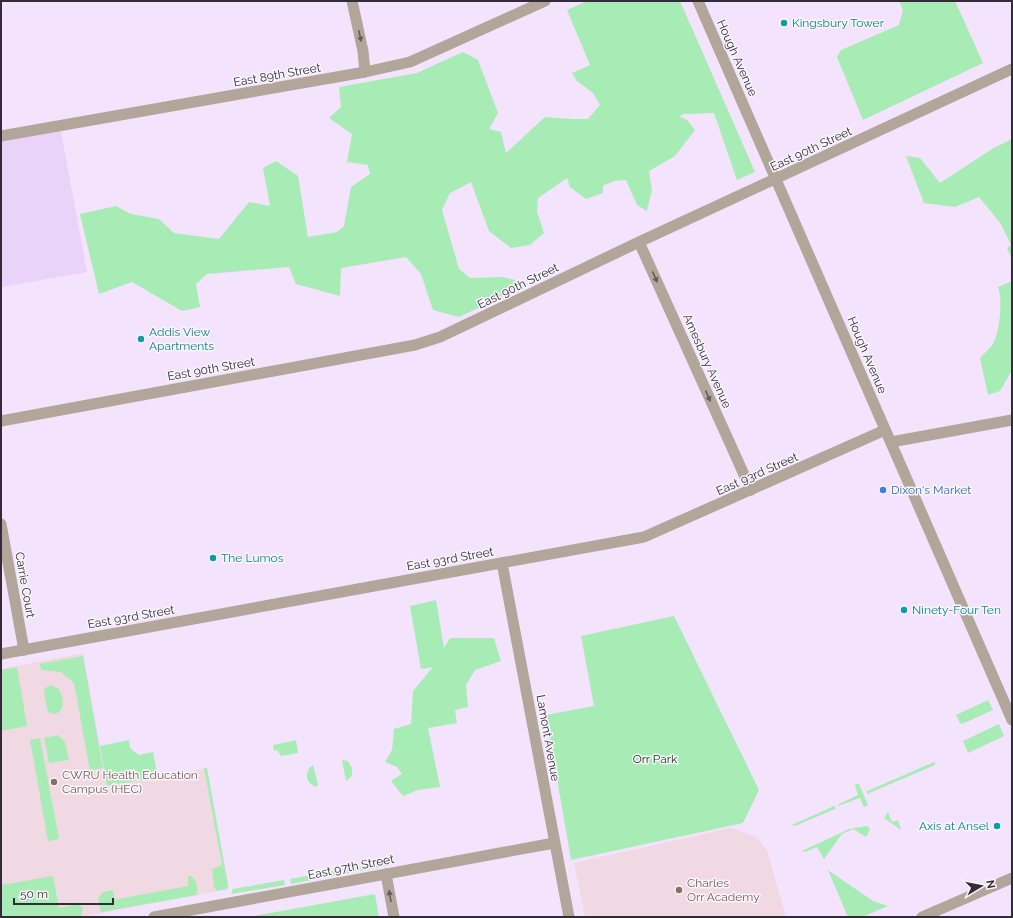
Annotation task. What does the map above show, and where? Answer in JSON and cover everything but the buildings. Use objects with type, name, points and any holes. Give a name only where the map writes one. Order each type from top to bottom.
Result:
[{"type":"street","points":[[352,1],[363,50],[365,72]]},
{"type":"street","name":"East 89th Street","points":[[1,136],[365,72],[410,62],[545,1]]},
{"type":"street","name":"Hough Avenue","points":[[698,1],[1012,720]]},
{"type":"street","name":"East 90th Street","points":[[1,421],[415,345],[440,337],[639,242],[776,180],[1012,69]]},
{"type":"street","name":"Amesbury Avenue","points":[[639,242],[751,490]]},
{"type":"street","points":[[891,442],[1012,420]]},
{"type":"street","name":"East 93rd Street","points":[[1,654],[644,537],[885,430]]},
{"type":"street","name":"Carrie Court","points":[[1,524],[24,650]]},
{"type":"street","name":"Lamont Avenue","points":[[502,563],[569,917]]},
{"type":"street","name":"East 97th Street","points":[[154,917],[205,912],[386,874],[554,842]]},
{"type":"street","points":[[386,874],[394,917]]},
{"type":"street","points":[[922,917],[1012,878]]},
{"type":"shaded area","points":[[60,126],[87,272],[1,287],[1,136]]},
{"type":"shaded area","name":"CWRU Health Education Campus (HEC)","points":[[83,653],[107,786],[207,768],[229,889],[80,917],[1,917],[1,669]]},
{"type":"shaded area","name":"Charles Orr Academy","points":[[731,828],[756,837],[767,850],[786,917],[585,917],[574,863]]},
{"type":"green space","points":[[587,1],[680,1],[755,172],[737,180],[714,113],[684,114],[679,116],[687,120],[695,130],[675,156],[649,171],[652,190],[647,211],[637,205],[626,180],[614,181],[603,186],[603,193],[586,199],[570,187],[567,178],[538,198],[537,212],[544,233],[530,245],[511,248],[489,231],[471,182],[450,193],[442,210],[459,269],[470,278],[503,277],[529,284],[459,317],[433,310],[421,274],[406,257],[341,268],[340,296],[296,284],[289,267],[207,274],[196,284],[200,307],[182,311],[132,282],[99,294],[80,214],[116,206],[131,214],[159,219],[174,233],[219,239],[249,202],[270,206],[263,168],[276,161],[298,176],[308,237],[337,232],[344,226],[351,187],[370,174],[368,165],[347,162],[352,134],[329,118],[341,107],[339,87],[417,73],[463,52],[478,60],[498,113],[489,129],[501,132],[506,153],[545,117],[588,119],[600,105],[593,93],[577,81],[572,73],[590,65],[567,10]]},
{"type":"green space","points":[[899,1],[955,1],[983,63],[863,120],[837,57],[841,50],[899,25],[903,10]]},
{"type":"green space","points":[[1012,139],[1012,259],[1007,248],[1011,245],[1001,224],[979,197],[955,207],[924,203],[906,156],[920,158],[940,183],[992,149]]},
{"type":"green space","points":[[1012,281],[1012,370],[1000,391],[988,395],[980,358],[993,344],[997,332],[1000,307],[1000,292],[998,287]]},
{"type":"green space","points":[[436,600],[444,648],[450,638],[494,638],[501,661],[475,670],[466,685],[468,707],[455,710],[457,723],[428,728],[440,787],[418,790],[403,796],[391,781],[402,774],[397,767],[385,762],[392,750],[394,729],[411,724],[413,691],[433,667],[421,669],[410,606]]},
{"type":"green space","name":"Orr Park","points":[[674,616],[759,790],[743,823],[571,860],[546,715],[594,706],[581,636]]},
{"type":"green space","points":[[83,656],[103,768],[90,771],[74,683],[61,672],[42,670],[39,664]]},
{"type":"green space","points":[[17,667],[27,726],[1,731],[1,670]]},
{"type":"green space","points":[[51,685],[59,689],[63,703],[61,710],[55,714],[48,712],[44,693],[45,688]]},
{"type":"green space","points":[[988,700],[993,710],[962,724],[960,723],[956,715]]},
{"type":"green space","points":[[999,724],[1004,736],[968,753],[963,741]]},
{"type":"green space","points":[[58,735],[65,742],[69,760],[49,763],[44,738]]},
{"type":"green space","points":[[40,738],[59,839],[48,841],[30,740]]},
{"type":"green space","points":[[129,740],[130,748],[139,755],[153,752],[158,777],[107,786],[100,746]]},
{"type":"green space","points":[[296,740],[298,753],[281,756],[277,750],[274,751],[273,745]]},
{"type":"green space","points":[[342,760],[348,761],[352,768],[352,776],[346,781]]},
{"type":"green space","points":[[934,762],[935,765],[867,794],[867,791]]},
{"type":"green space","points":[[313,765],[318,785],[316,787],[310,783],[307,777],[308,770]]},
{"type":"green space","points":[[204,768],[207,768],[228,885],[227,889],[217,891],[214,887],[212,869],[222,865]]},
{"type":"green space","points":[[856,784],[859,784],[868,805],[864,807],[860,798],[838,806],[839,804],[858,795],[855,786]]},
{"type":"green space","points":[[834,806],[836,808],[835,809],[795,826],[792,825]]},
{"type":"green space","points":[[888,812],[892,822],[898,820],[901,830],[884,818]]},
{"type":"green space","points":[[867,826],[870,829],[866,837],[853,829],[842,834],[824,859],[817,847],[805,852],[802,851],[849,829]]},
{"type":"green space","points":[[389,861],[390,865],[291,884],[290,879]]},
{"type":"green space","points":[[828,870],[873,901],[888,906],[862,917],[848,917]]},
{"type":"green space","points":[[53,876],[59,908],[74,905],[74,903],[77,902],[83,908],[81,916],[1,917],[1,885]]},
{"type":"green space","points":[[188,876],[191,876],[196,882],[197,895],[101,912],[98,898],[103,892],[113,890],[115,900],[188,886]]},
{"type":"green space","points":[[284,880],[285,885],[231,894],[233,889]]},
{"type":"green space","points":[[375,894],[379,917],[249,917]]},
{"type":"place","name":"Kingsbury Tower","points":[[784,23]]},
{"type":"place","name":"Addis View Apartments","points":[[141,339]]},
{"type":"place","name":"Dixon's Market","points":[[883,490]]},
{"type":"place","name":"The Lumos","points":[[213,558]]},
{"type":"place","name":"Ninety-Four Ten","points":[[904,610]]},
{"type":"place","name":"CWRU Health Education Campus (HEC)","points":[[54,782]]},
{"type":"place","name":"Axis at Ansel","points":[[997,826]]},
{"type":"place","name":"Charles Orr Academy","points":[[679,890]]}]
